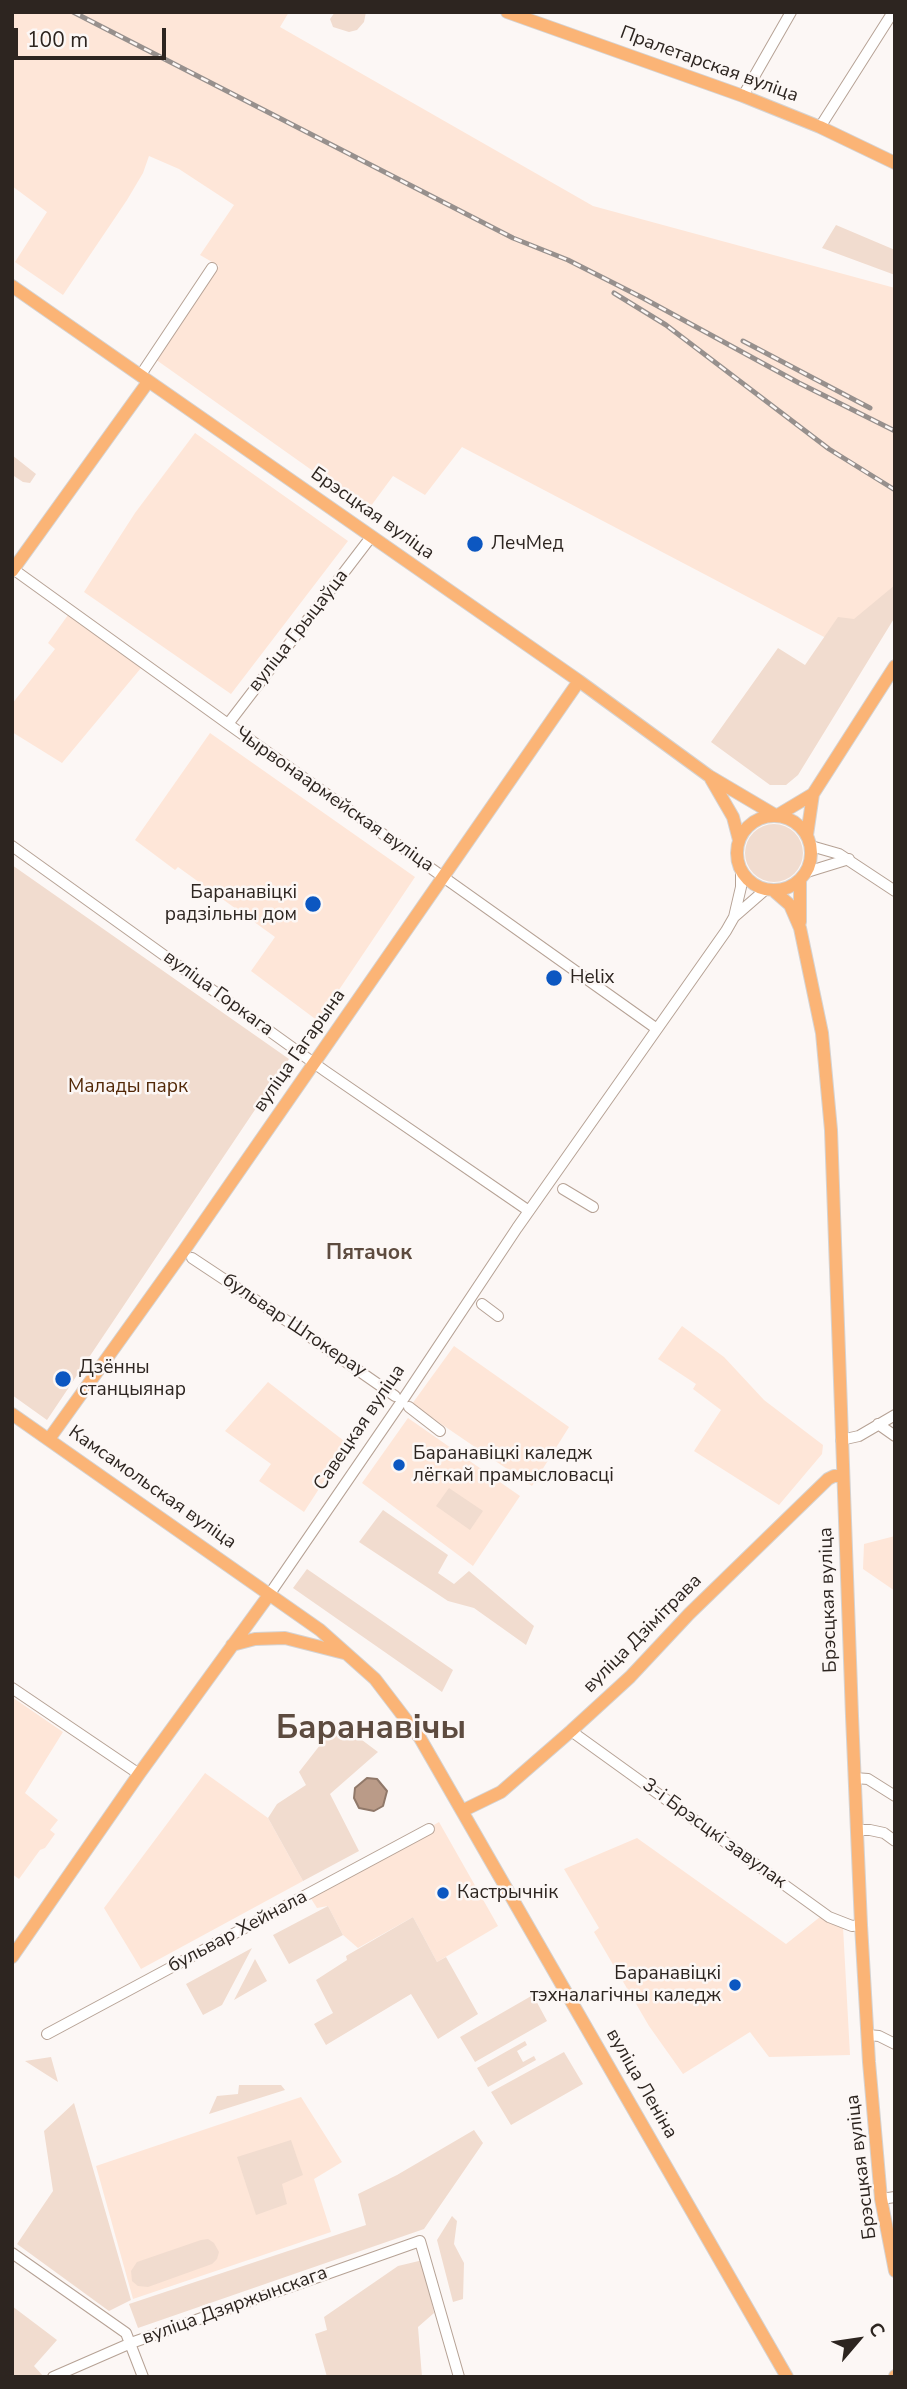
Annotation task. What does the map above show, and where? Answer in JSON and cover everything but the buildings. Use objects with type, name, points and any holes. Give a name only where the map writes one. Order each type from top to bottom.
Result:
[{"type":"main road","name":"Пралетарская вуліца","points":[[507,12],[743,96],[820,127],[895,163]]},
{"type":"main road","name":"Брэсцкая вуліца","points":[[12,286],[579,681],[709,776],[776,815]]},
{"type":"main road","points":[[13,570],[144,379]]},
{"type":"main road","points":[[813,794],[776,815],[753,822],[739,840],[737,861],[751,883],[769,890],[793,886],[804,876],[811,859],[808,816],[813,794],[895,666]]},
{"type":"main road","name":"вуліца Гагарына","points":[[49,1439],[132,1326],[579,681]]},
{"type":"main road","name":"Брэсцкая вуліца","points":[[709,776],[733,817],[739,840]]},
{"type":"main road","points":[[776,815],[795,822],[809,841]]},
{"type":"main road","name":"Брэсцкая вуліца","points":[[800,928],[804,876]]},
{"type":"main road","name":"Брэсцкая вуліца","points":[[769,890],[790,905],[800,928],[822,1033],[831,1130],[861,1925],[868,2035],[895,2271]]},
{"type":"main road","name":"Камсамольская вуліца","points":[[12,1414],[269,1595]]},
{"type":"main road","name":"вуліца Дзімітрава","points":[[462,1811],[501,1792],[572,1731],[630,1677],[689,1614],[828,1479],[843,1476]]},
{"type":"main road","name":"Савецкая вуліца","points":[[12,1957],[139,1774],[269,1595]]},
{"type":"main road","name":"вуліца Леніна","points":[[269,1595],[320,1630],[350,1656],[375,1679],[409,1722],[787,2377]]},
{"type":"main road","points":[[232,1645],[255,1639],[285,1637],[350,1656]]},
{"type":"street","points":[[743,96],[791,12]]},
{"type":"street","points":[[820,127],[892,12]]},
{"type":"street","points":[[144,379],[212,268]]},
{"type":"street","name":"вуліца Грыцаўца","points":[[228,724],[371,537]]},
{"type":"street","name":"Чырвонаармейская вуліца","points":[[13,570],[657,1029]]},
{"type":"street","points":[[809,841],[849,859],[895,891]]},
{"type":"street","name":"вуліца Горкага","points":[[12,846],[314,1063],[529,1211]]},
{"type":"street","points":[[804,876],[849,859]]},
{"type":"street","name":"Савецкая вуліца","points":[[734,917],[741,887],[741,871]]},
{"type":"street","name":"Савецкая вуліца","points":[[269,1595],[529,1211],[734,917],[769,890]]},
{"type":"street","points":[[563,1189],[593,1207]]},
{"type":"street","name":"бульвар Штокерау","points":[[192,1258],[305,1332],[395,1396]]},
{"type":"street","points":[[482,1304],[498,1316]]},
{"type":"street","points":[[410,1407],[440,1431]]},
{"type":"street","points":[[841,1440],[859,1436],[895,1415]]},
{"type":"street","points":[[878,1424],[895,1436]]},
{"type":"street","points":[[12,1688],[139,1774]]},
{"type":"street","name":"3-і Брэсцкі завулак","points":[[572,1731],[830,1917],[852,1926],[861,1925]]},
{"type":"street","points":[[855,1778],[868,1779],[895,1796]]},
{"type":"street","name":"бульвар Хейнала","points":[[47,2034],[429,1829]]},
{"type":"street","points":[[856,1830],[884,1833],[895,1841]]},
{"type":"street","points":[[868,2035],[879,2036],[895,2044]]},
{"type":"street","name":"вуліца Дзяржынскага","points":[[53,2377],[131,2343],[419,2241],[459,2377]]},
{"type":"street","points":[[12,2253],[126,2333],[143,2377]]},
{"type":"shaded area","points":[[12,12],[289,12],[280,27],[593,206],[895,288],[895,599],[826,638],[462,447],[425,495],[393,476],[368,510],[155,359],[219,266],[200,255],[234,205],[179,169],[149,156],[143,173],[127,200],[63,295],[15,262],[47,212],[12,186]]},
{"type":"shaded area","points":[[195,433],[348,541],[231,694],[84,592],[135,513]]},
{"type":"shaded area","points":[[68,615],[141,668],[62,763],[12,732],[12,704],[55,649],[48,643]]},
{"type":"shaded area","name":"Баранавіцкі радзільны дом","points":[[210,733],[415,877],[318,1021],[251,971],[275,937],[178,867],[175,870],[135,840]]},
{"type":"shaded area","points":[[682,1326],[724,1357],[764,1400],[823,1445],[822,1454],[779,1505],[694,1451],[721,1410],[693,1389],[696,1384],[658,1359]]},
{"type":"shaded area","points":[[454,1346],[569,1427],[532,1486],[412,1404]]},
{"type":"shaded area","points":[[268,1382],[348,1444],[304,1512],[259,1481],[271,1464],[225,1431]]},
{"type":"shaded area","points":[[408,1418],[520,1496],[473,1566],[362,1483]]},
{"type":"shaded area","points":[[895,1536],[895,1591],[863,1569],[864,1544]]},
{"type":"shaded area","points":[[12,1697],[63,1732],[25,1793],[58,1820],[50,1830],[55,1834],[19,1879],[12,1874]]},
{"type":"shaded area","points":[[205,1773],[268,1818],[303,1881],[141,1969],[104,1908]]},
{"type":"shaded area","points":[[367,1778],[377,1779],[387,1791],[383,1806],[374,1811],[359,1808],[354,1798],[355,1788]]},
{"type":"shaded area","points":[[439,1822],[498,1926],[437,1962],[413,1917],[358,1948],[343,1935],[328,1906],[317,1908],[310,1897]]},
{"type":"shaded area","name":"Баранавіцкі тэхналагічны каледж","points":[[637,1838],[786,1944],[820,1917],[843,1927],[850,2055],[769,2057],[750,2032],[683,2074],[649,2026],[594,1932],[599,1928],[564,1869]]},
{"type":"shaded area","points":[[301,2097],[342,2162],[314,2179],[331,2232],[133,2299],[96,2166]]},
{"type":"green space","points":[[335,12],[366,12],[364,22],[357,30],[349,32],[333,27],[330,19]]},
{"type":"green space","points":[[836,225],[895,250],[895,275],[822,248]]},
{"type":"green space","points":[[12,455],[36,474],[30,483],[14,476],[12,478]]},
{"type":"green space","points":[[895,585],[895,617],[798,775],[786,785],[770,785],[711,742],[778,648],[805,665],[838,617],[854,619]]},
{"type":"green space","points":[[768,824],[780,824],[795,832],[803,847],[803,859],[795,874],[780,882],[768,882],[753,874],[745,859],[745,847],[753,832]]},
{"type":"green space","name":"Малады парк","points":[[12,865],[289,1059],[47,1420],[12,1395]]},
{"type":"green space","points":[[449,1488],[483,1511],[470,1530],[436,1506]]},
{"type":"green space","points":[[383,1510],[448,1555],[438,1573],[454,1584],[469,1571],[534,1626],[526,1645],[474,1608],[448,1601],[359,1542]]},
{"type":"green space","points":[[307,1569],[453,1670],[442,1692],[293,1588]]},
{"type":"green space","points":[[338,1722],[378,1752],[330,1794],[359,1851],[303,1881],[268,1818],[277,1804],[306,1785],[299,1772]]},
{"type":"green space","points":[[328,1906],[343,1935],[289,1964],[273,1935]]},
{"type":"green space","points":[[413,1917],[437,1962],[446,1957],[478,2014],[438,2039],[411,1994],[326,2045],[314,2024],[333,2013],[316,1980],[347,1960],[346,1956]]},
{"type":"green space","points":[[252,1948],[222,2005],[203,2015],[186,1984]]},
{"type":"green space","points":[[255,1959],[267,1981],[234,2000]]},
{"type":"green space","points":[[533,1995],[547,2021],[475,2062],[460,2037]]},
{"type":"green space","points":[[525,2041],[527,2045],[517,2051],[523,2062],[534,2056],[536,2060],[488,2087],[477,2068]]},
{"type":"green space","points":[[564,2052],[583,2084],[511,2125],[491,2092]]},
{"type":"green space","points":[[51,2057],[58,2082],[25,2061]]},
{"type":"green space","points":[[239,2085],[281,2085],[285,2090],[209,2114],[217,2096],[238,2094]]},
{"type":"green space","points":[[74,2103],[131,2300],[109,2311],[17,2244],[53,2191],[44,2131]]},
{"type":"green space","points":[[474,2130],[483,2143],[424,2229],[138,2328],[129,2304],[366,2225],[358,2194],[397,2175]]},
{"type":"green space","points":[[291,2140],[303,2175],[282,2184],[287,2204],[256,2215],[237,2157]]},
{"type":"green space","points":[[452,2216],[457,2221],[454,2244],[464,2263],[463,2299],[453,2302],[437,2240]]},
{"type":"green space","points":[[208,2239],[219,2252],[212,2264],[148,2287],[138,2286],[132,2281],[131,2271],[137,2262]]},
{"type":"green space","points":[[423,2260],[434,2313],[418,2327],[422,2377],[327,2377],[315,2334],[327,2330],[324,2317],[398,2266]]},
{"type":"green space","points":[[12,2306],[57,2340],[34,2366],[44,2377],[12,2377]]},
{"type":"railway","points":[[73,12],[513,238],[568,260],[643,298],[799,383],[895,431]]},
{"type":"railway","points":[[614,293],[666,325],[829,449],[895,490]]},
{"type":"railway","points":[[743,341],[870,408]]},
{"type":"place","name":"ЛечМед","points":[[475,544]]},
{"type":"place","name":"Баранавіцкі радзільны дом","points":[[313,904]]},
{"type":"place","name":"Helix","points":[[554,978]]},
{"type":"place","name":"Дзённы станцыянар","points":[[63,1379]]},
{"type":"place","name":"Баранавіцкі каледж лёгкай прамысловасці","points":[[399,1465]]},
{"type":"place","name":"Кастрычнік","points":[[443,1893]]},
{"type":"place","name":"Баранавіцкі тэхналагічны каледж","points":[[735,1985]]},
{"type":"district","name":"Пятачок","points":[[369,1254]]},
{"type":"district","name":"Баранавічы","points":[[371,1730]]}]
